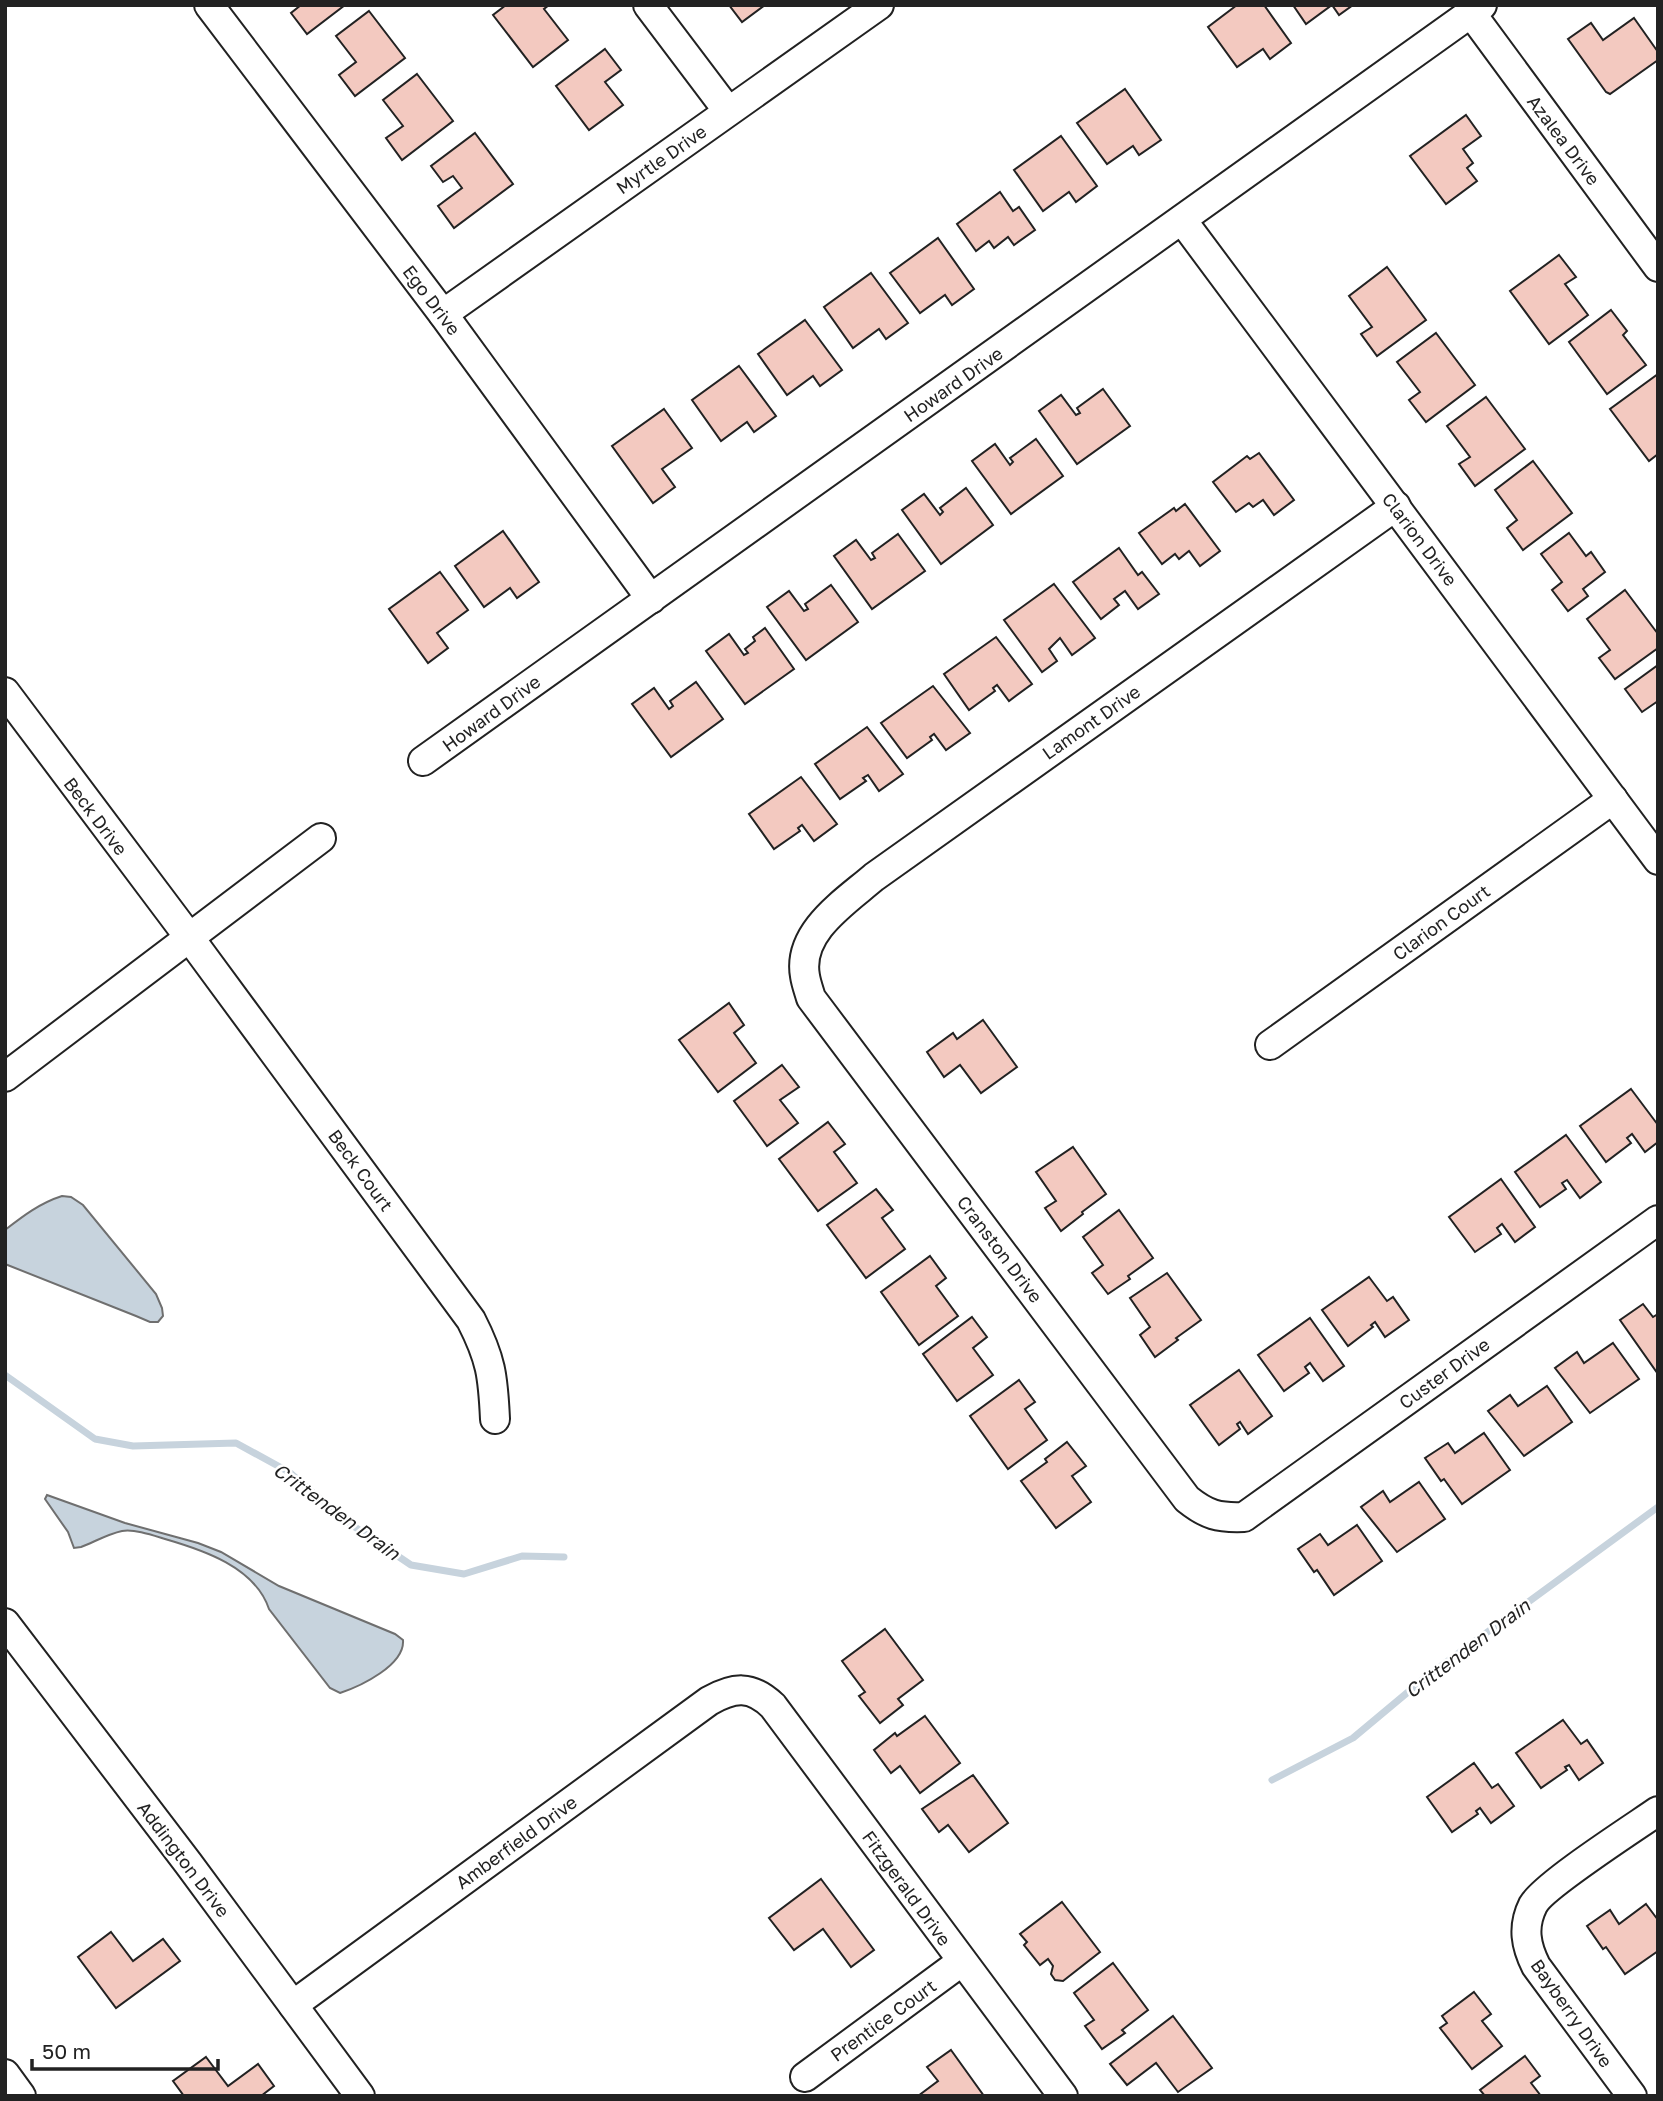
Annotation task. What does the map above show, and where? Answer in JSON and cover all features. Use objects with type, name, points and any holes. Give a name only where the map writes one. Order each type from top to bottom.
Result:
[{"type":"street","name":"Ego Drive","points":[[209,5],[443,314],[650,599]]},
{"type":"street","points":[[648,5],[728,111]]},
{"type":"street","name":"Myrtle Drive","points":[[443,314],[879,5]]},
{"type":"street","name":"Howard Drive","points":[[423,761],[1476,9]]},
{"type":"street","name":"Azalea Drive","points":[[1476,9],[1658,267]]},
{"type":"street","name":"Clarion Drive","points":[[1182,220],[1658,860]]},
{"type":"street","name":"Lamont Drive","points":[[805,956],[812,934],[874,877],[1396,506]]},
{"type":"street","name":"Beck Drive","points":[[5,692],[189,937]]},
{"type":"street","name":"Clarion Court","points":[[1270,1045],[1613,799]]},
{"type":"street","points":[[5,1077],[321,838]]},
{"type":"street","name":"Beck Court","points":[[189,937],[471,1320],[485,1347],[493,1374],[495,1419]]},
{"type":"street","name":"Cranston Drive","points":[[805,956],[804,975],[811,998],[1187,1499],[1205,1513],[1227,1518]]},
{"type":"street","name":"Custer Drive","points":[[1227,1518],[1244,1517],[1658,1220]]},
{"type":"street","name":"Addington Drive","points":[[5,1623],[188,1863],[360,2096]]},
{"type":"street","name":"Amberfield Drive","points":[[293,2005],[709,1701],[725,1692],[744,1689]]},
{"type":"street","name":"Fitzgerald Drive","points":[[744,1689],[761,1694],[773,1706],[1063,2096]]},
{"type":"street","name":"Bayberry Drive","points":[[1632,2096],[1536,1966],[1526,1944],[1534,1903],[1552,1886],[1658,1811]]},
{"type":"street","name":"Prentice Court","points":[[804,2077],[961,1962]]},
{"type":"street","points":[[5,2074],[22,2096]]},
{"type":"shaded area","points":[[62,1196],[71,1197],[83,1205],[156,1294],[163,1316],[158,1322],[150,1322],[5,1264],[5,1230],[39,1206]]},
{"type":"shaded area","points":[[47,1495],[125,1523],[221,1552],[279,1586],[395,1634],[403,1640],[402,1649],[397,1658],[380,1673],[340,1693],[330,1688],[269,1609],[262,1594],[240,1571],[211,1555],[138,1532],[117,1532],[74,1548],[68,1532],[45,1499]]},
{"type":"building","points":[[301,5],[345,5],[307,34],[291,13]]},
{"type":"building","points":[[506,5],[549,5],[544,9],[568,40],[533,67],[493,15]]},
{"type":"building","points":[[729,5],[765,5],[742,22]]},
{"type":"building","points":[[1237,5],[1264,5],[1291,43],[1270,59],[1263,49],[1237,67],[1208,27]]},
{"type":"building","points":[[1293,5],[1332,5],[1306,24]]},
{"type":"building","points":[[1332,5],[1353,5],[1339,15]]},
{"type":"building","points":[[369,11],[405,58],[355,96],[339,75],[356,62],[336,36]]},
{"type":"building","points":[[1634,18],[1658,52],[1658,60],[1610,94],[1568,39],[1591,23],[1603,40]]},
{"type":"building","points":[[605,49],[621,70],[605,82],[623,105],[589,130],[556,86]]},
{"type":"building","points":[[417,74],[453,121],[402,160],[386,138],[403,126],[383,100]]},
{"type":"building","points":[[1125,89],[1161,140],[1139,155],[1133,146],[1107,164],[1077,123]]},
{"type":"building","points":[[1466,115],[1481,136],[1463,149],[1473,163],[1467,168],[1477,181],[1446,204],[1410,156]]},
{"type":"building","points":[[475,133],[513,184],[454,228],[438,206],[462,188],[453,176],[443,182],[431,166]]},
{"type":"building","points":[[1061,136],[1097,186],[1076,202],[1069,192],[1043,211],[1014,170]]},
{"type":"building","points":[[1000,192],[1013,211],[1019,207],[1035,230],[1014,245],[1008,237],[994,248],[989,241],[976,251],[957,224]]},
{"type":"building","points":[[938,238],[974,289],[952,305],[945,295],[920,313],[890,273]]},
{"type":"building","points":[[1559,255],[1576,277],[1565,284],[1588,315],[1549,344],[1510,291]]},
{"type":"building","points":[[1387,267],[1426,320],[1377,356],[1361,334],[1372,327],[1349,296]]},
{"type":"building","points":[[871,273],[908,323],[886,339],[879,329],[853,348],[824,307]]},
{"type":"building","points":[[1611,310],[1627,331],[1623,335],[1646,365],[1607,394],[1569,342]]},
{"type":"building","points":[[805,320],[842,370],[820,386],[813,376],[787,395],[758,354]]},
{"type":"building","points":[[1436,333],[1475,385],[1426,422],[1409,400],[1420,392],[1397,362]]},
{"type":"building","points":[[739,366],[776,416],[754,432],[747,422],[721,441],[692,400]]},
{"type":"building","points":[[1658,374],[1658,454],[1649,461],[1610,409]]},
{"type":"building","points":[[1103,389],[1130,426],[1077,464],[1039,411],[1061,395],[1076,415],[1080,413],[1077,408]]},
{"type":"building","points":[[1486,397],[1525,449],[1475,486],[1459,464],[1470,457],[1447,426]]},
{"type":"building","points":[[664,409],[692,448],[662,469],[675,487],[653,503],[612,446]]},
{"type":"building","points":[[1036,439],[1063,476],[1011,514],[972,461],[995,444],[1010,465],[1013,462],[1010,458]]},
{"type":"building","points":[[1259,453],[1294,500],[1274,515],[1263,500],[1253,507],[1249,503],[1236,512],[1213,482],[1247,456],[1250,459]]},
{"type":"building","points":[[1533,461],[1572,513],[1523,550],[1507,528],[1517,520],[1495,490]]},
{"type":"building","points":[[966,488],[993,525],[941,564],[902,510],[924,494],[940,515],[943,512],[940,508]]},
{"type":"building","points":[[1185,504],[1220,551],[1200,566],[1189,551],[1179,559],[1175,554],[1162,564],[1139,533],[1174,508],[1176,511]]},
{"type":"building","points":[[503,531],[539,582],[517,598],[510,588],[484,607],[455,566]]},
{"type":"building","points":[[1569,533],[1586,556],[1591,552],[1605,572],[1583,589],[1588,596],[1568,611],[1552,590],[1562,582],[1541,554]]},
{"type":"building","points":[[898,534],[925,571],[872,609],[834,556],[856,540],[871,560],[875,558],[872,553]]},
{"type":"building","points":[[1119,548],[1138,575],[1142,572],[1159,594],[1138,609],[1125,591],[1114,599],[1119,605],[1101,619],[1073,582]]},
{"type":"building","points":[[440,572],[468,610],[437,633],[448,648],[428,663],[389,609]]},
{"type":"building","points":[[1054,584],[1095,638],[1072,655],[1060,638],[1049,649],[1057,661],[1042,672],[1004,620]]},
{"type":"building","points":[[831,585],[858,622],[806,660],[767,607],[789,591],[804,611],[808,609],[805,604]]},
{"type":"building","points":[[1625,590],[1658,634],[1658,648],[1615,679],[1599,658],[1610,650],[1587,619]]},
{"type":"building","points":[[765,628],[794,669],[745,704],[706,651],[729,634],[744,655],[748,653],[745,649],[755,641],[753,637]]},
{"type":"building","points":[[996,637],[1032,684],[1009,701],[997,685],[993,688],[995,691],[969,710],[944,674]]},
{"type":"building","points":[[1658,665],[1658,701],[1642,712],[1625,689]]},
{"type":"building","points":[[696,682],[723,719],[671,757],[632,704],[654,688],[669,709],[673,706],[670,701]]},
{"type":"building","points":[[933,686],[970,733],[946,750],[934,734],[930,737],[932,740],[907,758],[881,723]]},
{"type":"building","points":[[867,727],[903,774],[879,791],[868,775],[863,778],[866,781],[840,799],[815,764]]},
{"type":"building","points":[[801,777],[837,824],[814,841],[802,825],[798,828],[800,831],[774,849],[749,814]]},
{"type":"building","points":[[729,1003],[744,1025],[734,1033],[756,1063],[718,1092],[679,1040]]},
{"type":"building","points":[[983,1020],[1017,1067],[981,1093],[960,1065],[944,1077],[927,1052],[953,1033],[957,1039]]},
{"type":"building","points":[[782,1065],[799,1087],[780,1100],[798,1123],[767,1146],[734,1101]]},
{"type":"building","points":[[1631,1089],[1658,1125],[1658,1142],[1645,1152],[1632,1134],[1627,1138],[1631,1143],[1606,1162],[1580,1126]]},
{"type":"building","points":[[828,1122],[845,1144],[834,1152],[857,1183],[818,1211],[779,1159]]},
{"type":"building","points":[[1566,1135],[1601,1182],[1580,1198],[1567,1180],[1562,1183],[1566,1189],[1540,1207],[1515,1172]]},
{"type":"building","points":[[1073,1147],[1106,1194],[1061,1231],[1045,1208],[1056,1201],[1036,1172]]},
{"type":"building","points":[[1501,1179],[1535,1227],[1515,1242],[1502,1224],[1497,1228],[1501,1234],[1475,1252],[1449,1217]]},
{"type":"building","points":[[876,1189],[893,1210],[882,1218],[905,1249],[866,1278],[827,1225]]},
{"type":"building","points":[[1119,1210],[1153,1258],[1108,1294],[1092,1273],[1103,1265],[1083,1237]]},
{"type":"building","points":[[930,1256],[946,1278],[936,1286],[958,1316],[919,1345],[881,1292]]},
{"type":"building","points":[[1167,1273],[1201,1320],[1155,1357],[1140,1335],[1150,1327],[1130,1298]]},
{"type":"building","points":[[1369,1277],[1387,1301],[1393,1297],[1409,1320],[1385,1337],[1375,1322],[1371,1325],[1373,1327],[1348,1346],[1322,1310]]},
{"type":"building","points":[[1643,1304],[1653,1317],[1658,1314],[1658,1374],[1620,1320]]},
{"type":"building","points":[[972,1317],[987,1337],[973,1348],[993,1375],[957,1401],[923,1354]]},
{"type":"building","points":[[1310,1318],[1344,1366],[1323,1381],[1310,1363],[1305,1367],[1309,1373],[1284,1391],[1258,1355]]},
{"type":"building","points":[[1613,1343],[1639,1379],[1590,1413],[1555,1368],[1577,1352],[1584,1363]]},
{"type":"building","points":[[1239,1370],[1272,1416],[1248,1434],[1240,1422],[1237,1424],[1240,1429],[1219,1445],[1190,1405]]},
{"type":"building","points":[[1019,1380],[1035,1402],[1025,1409],[1047,1440],[1008,1469],[970,1416]]},
{"type":"building","points":[[1547,1386],[1572,1422],[1524,1456],[1488,1411],[1510,1395],[1518,1406]]},
{"type":"building","points":[[1484,1433],[1510,1470],[1462,1504],[1425,1458],[1448,1443],[1455,1453]]},
{"type":"building","points":[[1067,1442],[1086,1466],[1072,1476],[1091,1502],[1056,1528],[1021,1481],[1047,1462],[1045,1459]]},
{"type":"building","points":[[1419,1482],[1445,1519],[1397,1552],[1361,1507],[1383,1491],[1390,1502]]},
{"type":"building","points":[[1357,1525],[1382,1561],[1334,1595],[1298,1549],[1320,1534],[1328,1545]]},
{"type":"building","points":[[885,1629],[923,1680],[898,1699],[903,1705],[880,1723],[859,1696],[865,1692],[842,1661]]},
{"type":"building","points":[[925,1716],[960,1763],[920,1793],[900,1766],[891,1773],[874,1750],[895,1733],[897,1736]]},
{"type":"building","points":[[1563,1720],[1581,1744],[1587,1740],[1603,1763],[1579,1780],[1569,1765],[1565,1767],[1567,1770],[1541,1788],[1516,1753]]},
{"type":"building","points":[[1474,1763],[1492,1788],[1498,1784],[1514,1806],[1491,1823],[1480,1808],[1476,1811],[1478,1814],[1452,1832],[1427,1797]]},
{"type":"building","points":[[973,1775],[1008,1823],[969,1852],[948,1825],[939,1832],[922,1809]]},
{"type":"building","points":[[821,1879],[874,1950],[851,1967],[823,1929],[794,1950],[769,1918]]},
{"type":"building","points":[[1062,1902],[1100,1952],[1063,1981],[1055,1980],[1051,1974],[1053,1966],[1048,1959],[1040,1965],[1024,1945],[1027,1942],[1020,1934]]},
{"type":"building","points":[[1646,1904],[1658,1920],[1658,1951],[1625,1974],[1587,1926],[1610,1910],[1619,1924]]},
{"type":"building","points":[[111,1932],[133,1961],[163,1939],[180,1961],[116,2008],[78,1957]]},
{"type":"building","points":[[1113,1963],[1148,2010],[1122,2030],[1125,2033],[1102,2049],[1085,2026],[1094,2020],[1074,1993]]},
{"type":"building","points":[[1474,1992],[1491,2014],[1482,2021],[1502,2046],[1472,2069],[1440,2028],[1447,2023],[1442,2016]]},
{"type":"building","points":[[1173,2016],[1212,2068],[1178,2092],[1156,2063],[1127,2085],[1110,2064]]},
{"type":"building","points":[[951,2050],[984,2096],[918,2096],[938,2081],[927,2067]]},
{"type":"building","points":[[1525,2056],[1540,2076],[1531,2083],[1541,2096],[1485,2096],[1480,2090]]},
{"type":"building","points":[[206,2057],[228,2086],[258,2064],[274,2086],[261,2096],[184,2096],[173,2081]]},
{"type":"waterway","name":"Crittenden Drain","points":[[5,1375],[95,1439],[133,1446],[236,1443],[289,1472],[343,1519],[411,1565],[464,1574],[522,1556],[564,1557]]},
{"type":"waterway","name":"Crittenden Drain","points":[[1272,1780],[1353,1738],[1426,1677],[1658,1507]]}]
